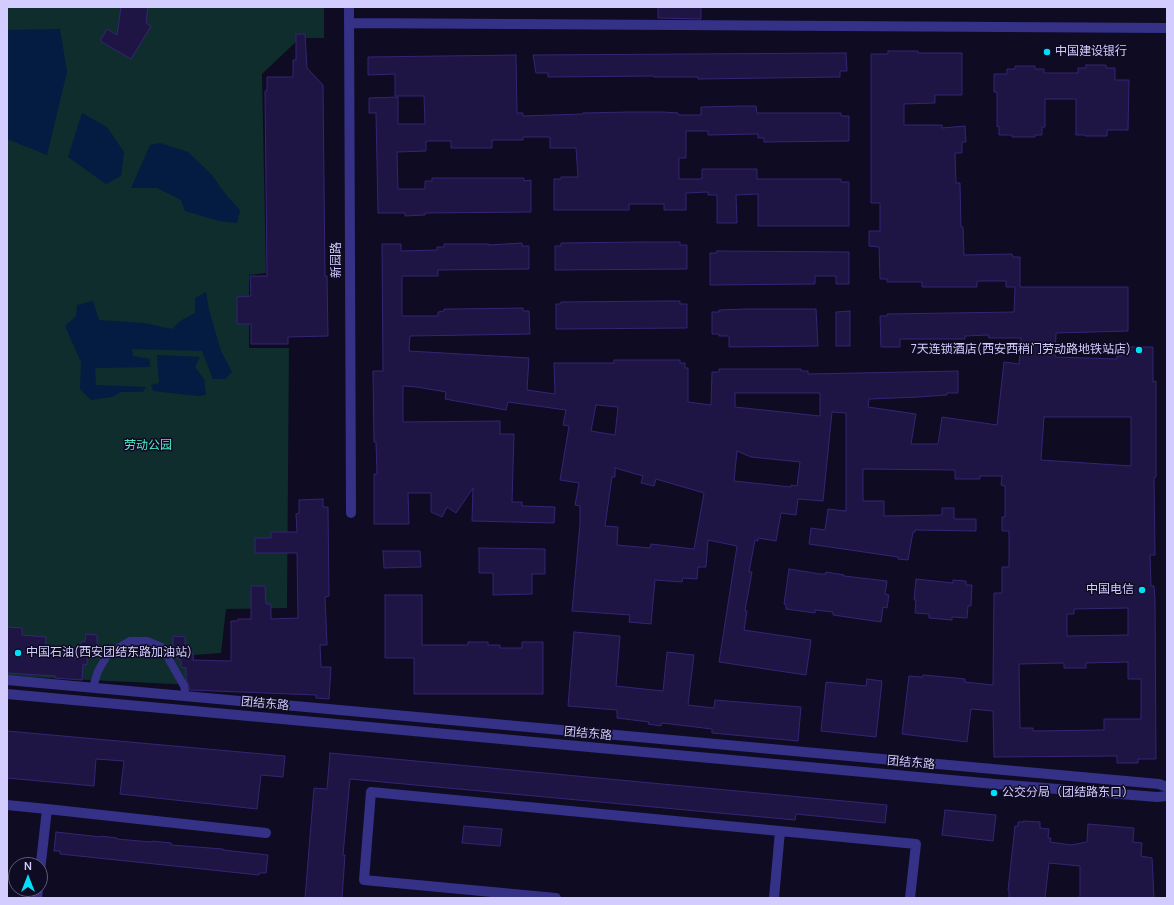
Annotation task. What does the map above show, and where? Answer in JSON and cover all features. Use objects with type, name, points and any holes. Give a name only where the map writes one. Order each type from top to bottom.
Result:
[{"type":"street","name":"新园路","points":[[349,7],[351,513]]},
{"type":"street","points":[[349,23],[1167,28]]},
{"type":"street","points":[[7,680],[1159,784],[1167,787]]},
{"type":"street","name":"团结东路","points":[[7,694],[1003,784],[1157,797],[1167,796]]},
{"type":"street","points":[[556,898],[364,880],[371,792],[916,844],[910,898]]},
{"type":"street","points":[[7,804],[266,833]]},
{"type":"street","points":[[42,857],[47,809]]},
{"type":"street","points":[[774,898],[780,831]]},
{"type":"lane","points":[[93,687],[98,671],[108,654],[130,641],[147,641],[162,647],[184,686],[186,696]]},
{"type":"green space","name":"劳动公园","points":[[7,7],[324,7],[324,38],[300,38],[262,74],[266,273],[249,275],[249,348],[289,348],[287,608],[226,609],[221,653],[194,655],[194,685],[7,676]]},
{"type":"water","points":[[60,29],[67,72],[47,155],[7,139],[7,30]]},
{"type":"water","points":[[82,113],[107,127],[124,152],[121,176],[106,184],[68,157]]},
{"type":"water","points":[[160,143],[188,152],[211,174],[227,196],[240,210],[237,223],[219,221],[185,211],[181,200],[157,188],[131,188],[150,145]]},
{"type":"water","points":[[206,292],[209,310],[221,351],[232,372],[225,379],[213,379],[202,351],[132,349],[133,356],[150,359],[150,367],[95,368],[96,385],[146,387],[143,392],[121,392],[112,397],[91,400],[80,389],[81,362],[65,326],[76,316],[77,305],[93,301],[99,320],[144,323],[172,329],[180,321],[195,313],[195,298]]},
{"type":"water","points":[[157,355],[200,357],[195,367],[204,379],[206,395],[199,396],[153,391],[151,385],[159,383]]},
{"type":"building","points":[[121,7],[148,7],[146,23],[151,26],[131,59],[100,41],[107,29],[117,35]]},
{"type":"building","points":[[658,7],[701,7],[701,19],[658,18]]},
{"type":"building","points":[[296,34],[305,34],[307,68],[323,85],[325,276],[327,276],[328,336],[288,337],[288,344],[251,344],[251,324],[237,324],[237,297],[251,296],[250,276],[267,276],[265,91],[267,91],[267,77],[293,77],[293,60],[296,60]]},
{"type":"building","points":[[888,51],[962,53],[962,95],[935,95],[935,103],[904,104],[904,125],[942,125],[942,128],[965,126],[966,142],[962,142],[962,153],[955,153],[956,183],[960,183],[961,227],[963,227],[964,255],[1012,254],[1013,257],[1020,257],[1020,287],[1128,287],[1128,331],[1056,333],[1055,357],[1117,359],[1117,356],[1122,356],[1122,347],[1153,347],[1153,382],[1156,381],[1156,477],[1154,477],[1155,555],[1150,555],[1151,586],[1154,586],[1155,599],[1156,759],[1138,759],[1138,763],[1117,763],[1117,756],[994,757],[993,711],[971,709],[967,742],[902,734],[909,676],[922,677],[923,675],[965,679],[965,682],[993,685],[994,593],[1002,593],[1002,567],[1009,567],[1009,531],[1002,531],[1002,517],[1005,517],[1005,486],[1001,485],[1002,476],[980,476],[980,479],[955,479],[955,470],[863,469],[863,501],[884,501],[884,516],[942,515],[942,508],[954,508],[954,519],[976,519],[976,531],[915,530],[915,532],[913,532],[908,560],[898,559],[898,557],[809,544],[811,528],[825,530],[828,509],[846,511],[846,413],[832,412],[823,501],[798,499],[796,515],[781,513],[776,541],[758,538],[758,541],[755,540],[749,572],[752,572],[745,611],[747,611],[744,630],[811,640],[806,675],[719,662],[737,546],[708,540],[706,567],[698,567],[697,579],[683,578],[682,582],[655,580],[651,624],[629,622],[630,615],[572,611],[580,524],[580,506],[575,505],[579,483],[560,480],[569,426],[563,425],[566,410],[508,402],[506,410],[445,399],[446,392],[403,386],[403,422],[500,421],[500,434],[514,434],[512,502],[522,502],[522,506],[555,507],[554,523],[472,521],[473,488],[456,513],[447,507],[442,517],[431,512],[431,493],[408,493],[409,524],[374,524],[374,474],[377,474],[376,442],[374,442],[373,371],[383,371],[382,244],[401,244],[401,251],[437,250],[437,247],[444,247],[444,244],[489,245],[522,243],[522,246],[529,246],[529,269],[438,270],[438,276],[402,276],[402,316],[438,316],[438,312],[444,311],[444,309],[523,308],[523,311],[529,311],[530,334],[410,336],[409,351],[529,358],[527,390],[555,394],[554,363],[614,363],[614,360],[680,360],[680,363],[685,363],[685,368],[688,368],[688,402],[711,405],[712,372],[719,372],[719,369],[801,369],[801,371],[808,371],[808,374],[958,371],[958,393],[918,397],[869,399],[868,407],[916,414],[911,444],[938,444],[942,417],[997,425],[1004,362],[1019,364],[1021,338],[989,338],[988,335],[965,336],[965,339],[900,339],[900,347],[881,347],[880,316],[887,316],[887,314],[1014,312],[1015,287],[1006,287],[1006,281],[977,281],[977,287],[922,287],[922,282],[887,282],[887,279],[880,279],[879,247],[869,246],[869,231],[880,231],[880,203],[871,203],[871,54],[888,54]],"holes":[[[735,393],[820,393],[820,416],[735,407]],[[596,405],[618,407],[615,435],[591,431]],[[1044,417],[1131,417],[1131,466],[1041,460]],[[737,451],[751,457],[800,462],[797,486],[791,485],[791,487],[734,481]],[[615,468],[643,476],[641,483],[654,486],[656,479],[704,493],[694,549],[651,544],[650,548],[617,545],[618,527],[605,526],[612,477],[615,477]],[[1128,608],[1128,635],[1067,636],[1067,614],[1074,614],[1074,609]],[[1128,662],[1128,679],[1141,679],[1141,719],[1104,719],[1104,730],[1033,731],[1033,728],[1020,728],[1019,664],[1064,663],[1064,668],[1086,668],[1086,663]]]},
{"type":"building","points":[[846,53],[847,71],[840,71],[840,77],[698,79],[698,77],[654,76],[548,77],[548,73],[536,73],[533,55]]},
{"type":"building","points":[[516,55],[517,113],[523,113],[523,116],[628,112],[663,112],[678,113],[678,115],[701,115],[701,107],[756,106],[757,113],[841,113],[841,116],[849,116],[849,141],[764,142],[764,138],[758,138],[758,134],[708,135],[708,131],[686,131],[686,158],[679,158],[679,179],[702,179],[702,169],[757,169],[757,179],[841,179],[841,182],[849,182],[849,226],[758,226],[758,194],[736,195],[737,223],[717,223],[717,195],[708,195],[708,192],[686,193],[686,210],[664,210],[664,204],[629,204],[629,210],[554,210],[554,179],[561,179],[561,177],[578,177],[576,148],[550,148],[550,137],[523,137],[523,140],[492,140],[492,148],[451,148],[451,141],[426,141],[426,151],[397,152],[398,189],[425,189],[425,181],[432,181],[432,178],[524,178],[524,181],[531,180],[531,212],[425,213],[425,215],[405,216],[405,213],[378,213],[376,113],[369,113],[369,98],[398,97],[398,124],[425,124],[424,96],[395,96],[395,74],[368,75],[368,57]]},
{"type":"building","points":[[1086,65],[1106,65],[1106,68],[1115,68],[1115,80],[1129,80],[1128,130],[1107,130],[1107,136],[1076,135],[1076,99],[1045,99],[1045,127],[1042,127],[1042,135],[1035,135],[1035,137],[1012,137],[1012,135],[999,135],[999,126],[997,127],[997,92],[994,92],[994,74],[1007,74],[1007,69],[1015,69],[1015,66],[1035,66],[1035,69],[1044,69],[1044,73],[1078,73],[1078,68],[1086,68]]},
{"type":"building","points":[[680,242],[680,245],[687,245],[687,269],[555,270],[555,246],[561,246],[561,243]]},
{"type":"building","points":[[717,251],[849,252],[849,284],[836,284],[836,276],[815,276],[815,284],[710,285],[710,253],[717,253]]},
{"type":"building","points":[[680,301],[680,304],[687,304],[687,328],[556,329],[556,304],[561,304],[561,302]]},
{"type":"building","points":[[816,309],[818,346],[729,347],[729,336],[712,334],[712,312],[719,312],[719,310]]},
{"type":"building","points":[[850,311],[850,346],[836,346],[836,312]]},
{"type":"building","points":[[323,499],[323,507],[328,507],[329,596],[325,597],[327,645],[320,645],[321,667],[331,667],[329,699],[316,698],[316,695],[190,690],[186,678],[186,668],[181,667],[181,660],[177,659],[177,652],[173,652],[173,636],[185,637],[185,644],[189,644],[189,653],[193,653],[193,660],[231,661],[231,621],[238,621],[238,619],[251,619],[251,586],[265,586],[266,604],[271,604],[271,619],[298,618],[297,553],[255,553],[255,538],[271,538],[271,532],[297,532],[296,514],[299,513],[299,500]]},
{"type":"building","points":[[479,548],[545,549],[545,574],[532,574],[532,594],[493,595],[493,573],[479,573]]},
{"type":"building","points":[[383,551],[420,551],[421,567],[384,568]]},
{"type":"building","points":[[789,569],[820,574],[826,574],[826,572],[844,576],[887,581],[885,594],[889,595],[887,608],[883,607],[881,622],[833,615],[833,612],[815,610],[815,613],[786,609],[786,605],[784,604]]},
{"type":"building","points":[[916,579],[953,583],[953,580],[966,581],[966,585],[972,585],[971,606],[968,606],[967,618],[952,617],[952,620],[929,618],[929,614],[915,613],[916,600],[914,600]]},
{"type":"building","points":[[385,595],[422,595],[422,645],[468,645],[468,642],[488,642],[488,645],[500,645],[500,648],[522,648],[522,642],[543,642],[543,694],[414,694],[414,658],[385,658]]},
{"type":"building","points":[[7,627],[22,628],[22,635],[46,637],[45,656],[76,658],[76,649],[81,649],[81,641],[85,642],[86,634],[97,635],[97,650],[93,650],[92,658],[87,657],[87,665],[83,664],[82,680],[55,678],[55,676],[7,673]]},
{"type":"building","points":[[574,632],[620,636],[616,686],[663,691],[667,652],[694,655],[688,705],[714,708],[715,700],[801,707],[798,741],[712,733],[712,729],[662,723],[661,726],[648,724],[649,722],[617,718],[617,710],[568,706]]},
{"type":"building","points":[[867,679],[882,681],[876,737],[821,731],[826,682],[866,686]]},
{"type":"building","points":[[7,731],[285,756],[283,777],[261,775],[257,809],[120,794],[124,761],[96,759],[94,786],[7,778]]},
{"type":"building","points":[[330,753],[887,805],[885,823],[796,814],[795,820],[350,779],[343,855],[345,855],[342,898],[305,898],[314,788],[327,789]]},
{"type":"building","points":[[945,810],[996,815],[993,841],[942,835]]},
{"type":"building","points":[[1018,822],[1040,822],[1040,828],[1049,829],[1048,838],[1051,838],[1050,842],[1071,845],[1087,842],[1088,824],[1134,828],[1133,842],[1142,843],[1141,856],[1152,858],[1154,898],[1080,898],[1080,866],[1049,863],[1045,898],[1009,898],[1008,890],[1015,826],[1018,826]]},
{"type":"building","points":[[464,826],[502,829],[500,846],[462,843]]},
{"type":"building","points":[[56,832],[171,843],[171,845],[223,849],[268,855],[266,873],[259,873],[259,875],[60,854],[60,851],[54,851]]},
{"type":"place","name":"中国建设银行","points":[[1047,52]]},
{"type":"place","name":"7天连锁酒店(西安西稍门劳动路地铁站店)","points":[[1139,350]]},
{"type":"place","name":"中国电信","points":[[1142,590]]},
{"type":"place","name":"中国石油(西安团结东路加油站)","points":[[18,653]]},
{"type":"place","name":"公交分局（团结路东口）","points":[[994,793]]}]
